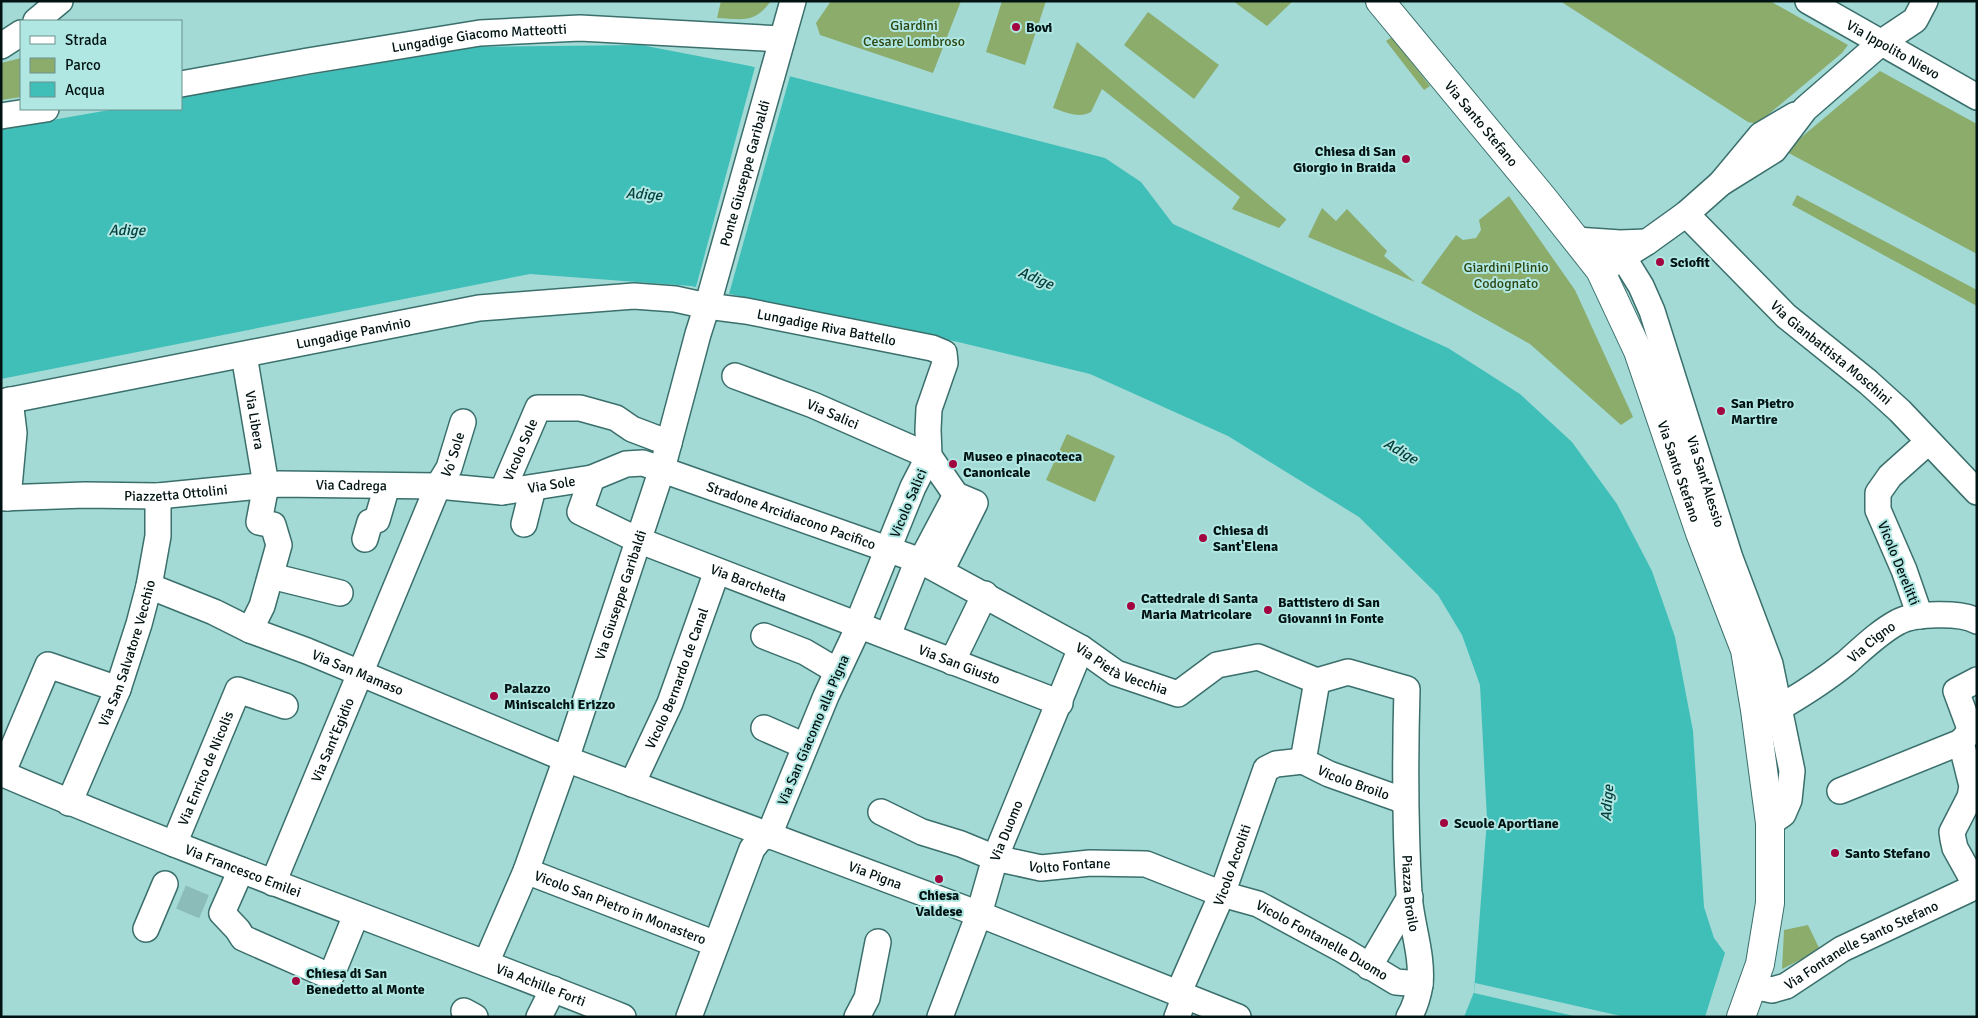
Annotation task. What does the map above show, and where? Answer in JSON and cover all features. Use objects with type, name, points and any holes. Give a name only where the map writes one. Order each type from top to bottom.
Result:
[{"type":"main road","name":"Via Santo Stefano","points":[[1380,1],[1600,270],[1638,351],[1700,533],[1744,650],[1755,710],[1770,823],[1770,903],[1760,964],[1742,1017]]},
{"type":"street","points":[[37,20],[60,1]]},
{"type":"street","name":"Via Ippolito Nievo","points":[[1808,1],[1977,97]]},
{"type":"street","points":[[1600,270],[1647,242],[1686,214],[1720,183],[1761,135],[1805,109],[1882,42],[1915,20],[1925,1]]},
{"type":"street","name":"Ponte Giuseppe Garibaldi","points":[[709,300],[793,2]]},
{"type":"street","name":"Lungadige Giacomo Matteotti","points":[[182,84],[480,33],[580,28],[782,39]]},
{"type":"street","points":[[1,46],[20,33]]},
{"type":"street","points":[[1,116],[40,110]]},
{"type":"street","name":"Via Gianbattista Moschini","points":[[1686,214],[1786,316],[1868,382],[1900,411],[1977,492]]},
{"type":"street","points":[[1576,240],[1620,243],[1647,242]]},
{"type":"street","name":"Via Sant'Alessio","points":[[1623,257],[1641,286],[1652,311],[1730,558],[1770,664],[1792,771],[1789,800],[1783,814],[1770,823]]},
{"type":"street","name":"Lungadige Panvinio","points":[[6,401],[478,308],[634,296],[709,300]]},
{"type":"street","name":"Lungadige Riva Battello","points":[[709,300],[746,311],[914,344],[944,353],[945,363],[929,409],[929,456]]},
{"type":"street","name":"Via Giuseppe Garibaldi","points":[[486,963],[526,871],[566,759],[662,469],[709,300]]},
{"type":"street","name":"Via Libera","points":[[244,355],[266,485],[260,522],[273,525],[279,545],[271,576]]},
{"type":"street","name":"Via Salici","points":[[735,376],[813,405],[929,456]]},
{"type":"street","points":[[5,498],[14,433],[6,401]]},
{"type":"street","name":"Vicolo Sole","points":[[502,492],[538,408],[580,408],[616,418],[632,429],[669,443]]},
{"type":"street","name":"Vo' Sole","points":[[438,486],[449,468],[463,422]]},
{"type":"street","name":"Vicolo Derelitti","points":[[1920,616],[1904,570],[1878,510],[1878,493],[1890,476],[1928,442]]},
{"type":"street","points":[[888,635],[926,564],[956,495],[929,456]]},
{"type":"street","name":"Vicolo Salici","points":[[859,626],[862,613],[913,487],[929,456]]},
{"type":"street","name":"Via Sole","points":[[438,486],[502,492],[592,478],[626,464],[643,463],[662,469]]},
{"type":"street","name":"Stradone Arcidiacono Pacifico","points":[[662,469],[926,564],[986,594]]},
{"type":"street","name":"Via Barchetta","points":[[592,478],[580,512],[638,540],[859,626]]},
{"type":"street","name":"Via Cadrega","points":[[266,485],[438,486]]},
{"type":"street","name":"Piazzetta Ottolini","points":[[5,498],[85,495],[158,496],[266,485]]},
{"type":"street","points":[[365,540],[370,522],[377,520],[387,486]]},
{"type":"street","name":"Via Sant'Egidio","points":[[273,883],[438,486]]},
{"type":"street","points":[[524,524],[533,488]]},
{"type":"street","name":"Via San Salvatore Vecchio","points":[[69,803],[118,689],[149,586],[158,536],[158,496]]},
{"type":"street","name":"Vicolo Bernardo de Canal","points":[[632,784],[670,703],[716,571]]},
{"type":"street","points":[[250,630],[262,606],[271,576],[340,592]]},
{"type":"street","name":"Via San Mamaso","points":[[149,586],[214,612],[250,630],[566,759]]},
{"type":"street","points":[[952,662],[986,594]]},
{"type":"street","name":"Via Pietà Vecchia","points":[[986,594],[1082,648],[1116,673],[1178,694],[1217,665],[1258,656],[1317,681]]},
{"type":"street","name":"Via Cigno","points":[[1779,708],[1815,687],[1898,621],[1920,616],[1970,618],[1977,621]]},
{"type":"street","name":"Via San Giusto","points":[[859,626],[888,635],[952,662],[1060,703]]},
{"type":"street","name":"Via San Giacomo alla Pigna","points":[[769,835],[837,671],[859,626]]},
{"type":"street","points":[[764,636],[805,652],[837,671]]},
{"type":"street","name":"Via Duomo","points":[[940,1017],[979,914],[995,858],[1082,648]]},
{"type":"street","points":[[1,774],[48,665],[118,689]]},
{"type":"street","name":"Piazza Broilo","points":[[1317,681],[1348,672],[1407,689],[1405,801],[1410,897],[1419,947],[1420,984],[1414,1008],[1409,1017]]},
{"type":"street","points":[[1303,761],[1317,681]]},
{"type":"street","points":[[1840,791],[1961,742],[1968,734],[1970,726],[1966,686]]},
{"type":"street","name":"Via Enrico de Nicolis","points":[[174,844],[238,690],[285,706]]},
{"type":"street","points":[[764,728],[805,746]]},
{"type":"street","points":[[1961,742],[1972,786],[1970,797],[1952,832],[1955,848],[1974,889]]},
{"type":"street","name":"Via Pigna","points":[[566,759],[979,914],[1180,1002],[1238,1017]]},
{"type":"street","name":"Vicolo Broilo","points":[[1303,761],[1329,774],[1405,801]]},
{"type":"street","name":"Vicolo Accoliti","points":[[1180,1002],[1222,894],[1266,769],[1276,764],[1303,761]]},
{"type":"street","name":"Via Francesco Emilei","points":[[1,774],[69,803],[273,883],[486,963]]},
{"type":"street","name":"Volto Fontane","points":[[881,812],[922,832],[961,844],[995,858],[1040,868],[1090,862],[1146,864],[1222,894]]},
{"type":"street","points":[[689,1017],[752,849],[760,839],[769,835]]},
{"type":"street","points":[[241,870],[215,911],[238,930],[243,938],[327,976],[332,974],[356,915]]},
{"type":"street","name":"Vicolo San Pietro in Monastero","points":[[526,871],[716,944]]},
{"type":"street","name":"Via Fontanelle Santo Stefano","points":[[1753,986],[1772,990],[1786,986],[1842,950],[1974,889]]},
{"type":"street","points":[[146,929],[170,890]]},
{"type":"street","name":"Vicolo Fontanelle Duomo","points":[[1222,894],[1258,904],[1343,950],[1396,982],[1420,984]]},
{"type":"street","points":[[1369,967],[1410,897]]},
{"type":"street","points":[[856,1017],[866,998],[878,942]]},
{"type":"street","name":"Via Achille Forti","points":[[486,963],[623,1017]]},
{"type":"street","points":[[539,1017],[553,989]]},
{"type":"green space","points":[[721,1],[771,1],[753,17],[741,19],[717,18]]},
{"type":"green space","name":"Giardini Cesare Lombroso","points":[[831,1],[961,1],[933,73],[820,35],[816,23]]},
{"type":"green space","name":"Bovi","points":[[1002,1],[1046,1],[1025,65],[986,52]]},
{"type":"green space","points":[[1233,1],[1293,1],[1267,26]]},
{"type":"green space","points":[[1560,1],[1770,1],[1848,45],[1842,53],[1757,124],[1748,122]]},
{"type":"green space","points":[[1148,12],[1219,65],[1194,99],[1124,45]]},
{"type":"green space","points":[[1392,37],[1430,86],[1424,90],[1386,41]]},
{"type":"green space","points":[[1077,42],[1286,219],[1279,228],[1232,209],[1240,197],[1102,89],[1091,112],[1086,114],[1072,114],[1053,108]]},
{"type":"green space","points":[[20,58],[20,97],[1,100],[1,63]]},
{"type":"green space","points":[[1880,71],[1977,124],[1977,254],[1785,151]]},
{"type":"green space","points":[[1797,195],[1977,290],[1977,306],[1792,205]]},
{"type":"green space","name":"Giardini Plinio Codognato","points":[[1509,196],[1575,290],[1633,417],[1621,425],[1530,344],[1421,283],[1456,235],[1463,240],[1476,238],[1481,230],[1479,220]]},
{"type":"green space","points":[[1322,208],[1336,221],[1347,209],[1387,251],[1384,256],[1415,282],[1308,237]]},
{"type":"green space","points":[[1067,434],[1115,456],[1095,502],[1046,480]]},
{"type":"green space","points":[[1808,925],[1820,950],[1782,969],[1784,930]]},
{"type":"water","name":"Adige","points":[[641,45],[750,66],[1105,158],[1141,182],[1173,224],[1448,348],[1520,394],[1572,442],[1617,504],[1652,571],[1675,637],[1693,731],[1704,907],[1714,938],[1725,953],[1705,1017],[1464,1017],[1474,992],[1487,819],[1480,685],[1462,635],[1438,595],[1359,517],[1228,436],[1090,374],[958,342],[691,286],[530,274],[1,379],[1,129],[109,110],[182,110],[182,97],[473,47]]},
{"type":"pier","points":[[755,67],[790,76],[729,294],[696,287]]},
{"type":"pier","points":[[1475,983],[1625,1017],[1578,1017],[1474,993]]},
{"type":"tunnel","points":[[181,897],[207,908]]},
{"type":"place","name":"Bovi","points":[[1016,27]]},
{"type":"place","name":"Chiesa di San Giorgio in Braida","points":[[1406,159]]},
{"type":"place","name":"Sciofit","points":[[1660,262]]},
{"type":"place","name":"San Pietro Martire","points":[[1721,411]]},
{"type":"place","name":"Museo e pinacoteca Canonicale","points":[[953,464]]},
{"type":"place","name":"Chiesa di Sant'Elena","points":[[1203,538]]},
{"type":"place","name":"Cattedrale di Santa Maria Matricolare","points":[[1131,606]]},
{"type":"place","name":"Battistero di San Giovanni in Fonte","points":[[1268,610]]},
{"type":"place","name":"Palazzo Miniscalchi Erizzo","points":[[494,696]]},
{"type":"place","name":"Scuole Aportiane","points":[[1444,823]]},
{"type":"place","name":"Santo Stefano","points":[[1835,853]]},
{"type":"place","name":"Chiesa Valdese","points":[[939,879]]},
{"type":"place","name":"Chiesa di San Benedetto al Monte","points":[[296,981]]}]
